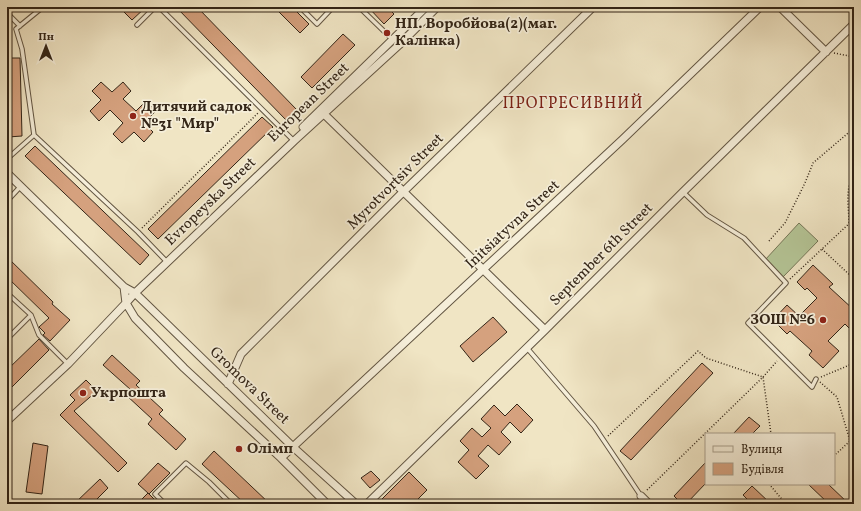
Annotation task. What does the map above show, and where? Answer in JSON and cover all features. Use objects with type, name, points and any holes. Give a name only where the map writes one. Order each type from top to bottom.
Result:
[{"type":"street","name":"European Street","points":[[141,285],[426,7]]},
{"type":"street","name":"Evropeyska Street","points":[[7,421],[68,364],[135,292],[294,141],[399,45],[437,7]]},
{"type":"street","name":"Myrotvortsiv Street","points":[[228,384],[241,354],[593,7]]},
{"type":"street","name":"Initsiatyvna Street","points":[[281,458],[623,140],[760,7]]},
{"type":"street","points":[[780,7],[826,52]]},
{"type":"street","name":"September 6th Street","points":[[367,504],[854,24]]},
{"type":"street","points":[[324,114],[545,330]]},
{"type":"street","name":"Gromova Street","points":[[7,173],[124,288],[135,292],[293,447],[356,504]]},
{"type":"street","name":"Gromova Street","points":[[124,288],[126,303],[135,318],[184,368],[281,458],[322,503]]},
{"type":"street","points":[[641,496],[649,504]]},
{"type":"lane","points":[[43,7],[16,29],[22,49],[34,134],[138,232],[167,262]]},
{"type":"lane","points":[[137,25],[155,7]]},
{"type":"lane","points":[[159,7],[294,141]]},
{"type":"lane","points":[[300,7],[317,24],[333,7]]},
{"type":"lane","points":[[359,7],[399,45]]},
{"type":"lane","points":[[7,13],[20,26]]},
{"type":"lane","points":[[7,159],[34,134]]},
{"type":"lane","points":[[7,201],[21,186]]},
{"type":"lane","points":[[683,192],[707,215],[744,238],[786,283],[748,323],[812,387],[816,379]]},
{"type":"lane","points":[[7,293],[31,315],[39,335],[68,364]]},
{"type":"lane","points":[[7,340],[31,315]]},
{"type":"lane","points":[[526,348],[594,426],[641,496]]},
{"type":"lane","points":[[165,504],[156,494],[186,463],[209,482],[230,504]]},
{"type":"path","points":[[826,52],[854,57]]},
{"type":"path","points":[[138,232],[262,109]]},
{"type":"path","points":[[769,241],[785,223],[813,164],[854,128]]},
{"type":"path","points":[[854,141],[850,183],[848,189],[849,223],[854,227]]},
{"type":"path","points":[[786,283],[854,219]]},
{"type":"path","points":[[822,249],[854,279]]},
{"type":"path","points":[[603,440],[698,351],[706,358],[763,377]]},
{"type":"path","points":[[706,433],[763,377],[781,356]]},
{"type":"path","points":[[836,454],[850,441],[837,398],[816,379],[854,364]]},
{"type":"path","points":[[763,377],[771,433]]},
{"type":"path","points":[[641,496],[705,434]]},
{"type":"path","points":[[770,485],[786,504]]},
{"type":"green space","points":[[799,223],[818,241],[783,277],[765,260]]},
{"type":"building","points":[[119,7],[146,7],[132,20]]},
{"type":"building","points":[[176,7],[197,7],[297,110],[287,121]]},
{"type":"building","points":[[274,7],[292,7],[309,24],[300,33]]},
{"type":"building","points":[[368,7],[387,7],[394,14],[384,24]]},
{"type":"building","points":[[343,34],[355,45],[312,88],[301,77]]},
{"type":"building","points":[[7,58],[20,58],[22,136],[8,137]]},
{"type":"building","name":"Дитячий садок №31 \"Мир\"","points":[[101,82],[112,92],[123,82],[131,91],[123,99],[136,111],[146,101],[156,111],[144,123],[153,132],[144,142],[134,132],[122,143],[113,134],[123,123],[110,110],[99,121],[90,111],[101,100],[92,91]]},
{"type":"building","points":[[262,117],[273,127],[158,239],[148,229]]},
{"type":"building","points":[[35,146],[149,255],[140,265],[25,156]]},
{"type":"building","points":[[7,257],[53,302],[52,304],[70,320],[50,341],[43,335],[45,333],[39,327],[49,318],[7,277]]},
{"type":"building","points":[[813,265],[833,284],[829,287],[854,310],[854,333],[845,324],[828,341],[839,351],[823,368],[809,355],[812,351],[790,331],[787,334],[773,320],[787,305],[799,316],[817,298],[807,288],[805,290],[797,282]]},
{"type":"building","points":[[493,317],[507,332],[473,362],[460,346]]},
{"type":"building","points":[[39,339],[49,350],[7,392],[7,370]]},
{"type":"building","points":[[112,355],[140,381],[136,385],[163,410],[159,414],[186,439],[176,450],[148,424],[152,419],[126,395],[131,390],[103,365]]},
{"type":"building","points":[[702,363],[713,373],[631,460],[620,451]]},
{"type":"building","points":[[86,380],[97,391],[74,411],[127,463],[118,472],[60,415],[75,400],[70,395]]},
{"type":"building","points":[[517,404],[533,420],[521,433],[510,422],[501,432],[511,442],[499,455],[488,445],[478,456],[489,466],[476,479],[458,462],[469,450],[460,441],[472,428],[482,437],[491,428],[481,419],[494,405],[505,416]]},
{"type":"building","points":[[749,417],[760,426],[753,433],[734,433]]},
{"type":"building","points":[[33,443],[48,446],[42,494],[26,492]]},
{"type":"building","points":[[214,451],[270,504],[245,504],[202,464]]},
{"type":"building","points":[[158,463],[170,473],[149,494],[138,484]]},
{"type":"building","points":[[705,463],[705,484],[686,504],[682,504],[674,496]]},
{"type":"building","points":[[371,471],[380,480],[370,488],[361,478]]},
{"type":"building","points":[[409,472],[427,490],[413,504],[377,504]]},
{"type":"building","points":[[100,479],[108,488],[92,504],[74,504]]},
{"type":"building","points":[[809,485],[829,485],[849,504],[829,504]]},
{"type":"building","points":[[752,486],[771,504],[752,504],[743,495]]},
{"type":"building","points":[[148,493],[159,504],[137,504]]},
{"type":"place","name":"НП. Воробйова(2)(маг. Калінка)","points":[[387,33]]},
{"type":"place","name":"Дитячий садок №31 \"Мир\"","points":[[133,116]]},
{"type":"place","name":"ЗОШ №6","points":[[823,320]]},
{"type":"place","name":"Укрпошта","points":[[83,393]]},
{"type":"place","name":"Олімп","points":[[239,449]]},
{"type":"district","name":"ПРОГРЕСИВНИЙ","points":[[573,104]]}]
